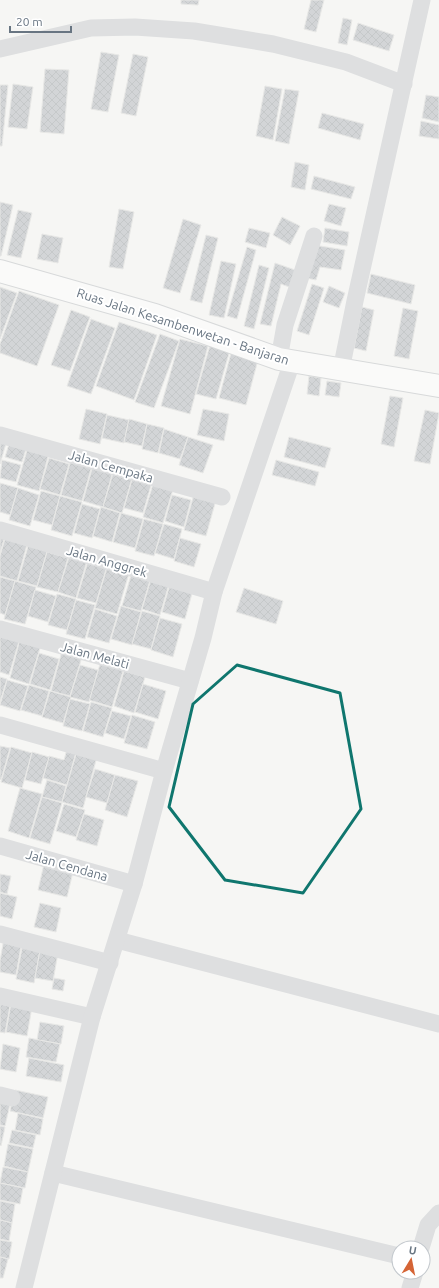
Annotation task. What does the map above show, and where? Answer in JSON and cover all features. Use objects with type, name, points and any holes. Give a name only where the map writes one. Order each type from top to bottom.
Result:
[{"type":"main road","name":"Ruas Jalan Kesambenwetan - Banjaran","points":[[0,271],[155,315],[285,360],[439,386]]},
{"type":"street","points":[[342,370],[355,301],[422,0]]},
{"type":"street","points":[[0,49],[91,28],[135,27],[194,31],[273,44],[338,60],[404,84]]},
{"type":"street","points":[[24,1288],[92,1017],[118,940],[214,592],[285,360],[286,319],[314,236]]},
{"type":"street","name":"Jalan Cempaka","points":[[0,435],[222,497]]},
{"type":"street","name":"Jalan Anggrek","points":[[0,530],[214,592]]},
{"type":"street","name":"Jalan Melati","points":[[0,629],[190,681]]},
{"type":"street","points":[[0,725],[164,771]]},
{"type":"street","name":"Jalan Cendana","points":[[0,846],[134,884]]},
{"type":"street","points":[[0,934],[110,963]]},
{"type":"street","points":[[118,940],[439,1024]]},
{"type":"street","points":[[0,996],[92,1017]]},
{"type":"street","points":[[53,1173],[391,1254]]},
{"type":"street","points":[[423,1240],[428,1225],[439,1213]]},
{"type":"highlighted area","points":[[237,665],[340,693],[361,809],[303,893],[225,880],[169,807],[193,704]]},
{"type":"building","points":[[181,0],[199,0],[198,5],[181,4]]},
{"type":"building","points":[[311,0],[324,0],[316,32],[304,29]]},
{"type":"building","points":[[343,18],[352,20],[347,45],[338,43]]},
{"type":"building","points":[[358,23],[394,35],[389,51],[353,40]]},
{"type":"building","points":[[101,52],[119,55],[108,112],[91,109]]},
{"type":"building","points":[[133,54],[148,57],[136,116],[121,113]]},
{"type":"building","points":[[45,69],[69,70],[64,134],[40,132]]},
{"type":"building","points":[[13,84],[33,87],[27,129],[8,127]]},
{"type":"building","points":[[0,85],[8,85],[2,146],[0,146]]},
{"type":"building","points":[[265,86],[282,89],[273,140],[256,136]]},
{"type":"building","points":[[285,89],[299,91],[289,144],[275,141]]},
{"type":"building","points":[[426,95],[439,97],[439,122],[422,118]]},
{"type":"building","points":[[322,113],[364,124],[360,140],[318,128]]},
{"type":"building","points":[[421,121],[439,125],[439,139],[419,136]]},
{"type":"building","points":[[295,162],[309,165],[305,190],[291,187]]},
{"type":"building","points":[[314,176],[355,187],[351,199],[311,189]]},
{"type":"building","points":[[0,202],[13,205],[1,256],[0,256]]},
{"type":"building","points":[[329,204],[346,208],[341,226],[324,221]]},
{"type":"building","points":[[119,209],[134,212],[123,269],[109,267]]},
{"type":"building","points":[[18,210],[32,213],[21,258],[7,255]]},
{"type":"building","points":[[282,217],[300,226],[290,245],[273,235]]},
{"type":"building","points":[[183,219],[201,225],[180,293],[163,288]]},
{"type":"building","points":[[249,228],[270,233],[266,248],[245,242]]},
{"type":"building","points":[[325,228],[349,232],[347,246],[323,242]]},
{"type":"building","points":[[42,234],[63,238],[58,263],[37,259]]},
{"type":"building","points":[[206,235],[218,238],[202,303],[190,300]]},
{"type":"building","points":[[314,245],[345,250],[341,270],[320,267],[316,280],[306,278]]},
{"type":"building","points":[[247,247],[256,250],[237,319],[227,316]]},
{"type":"building","points":[[221,261],[236,264],[224,318],[209,315]]},
{"type":"building","points":[[275,263],[298,271],[292,288],[281,284],[271,326],[260,324]]},
{"type":"building","points":[[259,265],[269,268],[254,329],[244,326]]},
{"type":"building","points":[[371,274],[415,285],[411,304],[367,293]]},
{"type":"building","points":[[312,284],[324,288],[309,335],[297,331]]},
{"type":"building","points":[[329,286],[345,293],[339,308],[323,302]]},
{"type":"building","points":[[0,287],[17,293],[0,339]]},
{"type":"building","points":[[19,291],[59,305],[37,366],[0,353],[0,344]]},
{"type":"building","points":[[362,307],[374,310],[366,351],[354,348]]},
{"type":"building","points":[[403,308],[418,311],[409,359],[394,356]]},
{"type":"building","points":[[71,310],[90,317],[70,371],[51,365]]},
{"type":"building","points":[[91,319],[115,328],[91,394],[67,386]]},
{"type":"building","points":[[119,322],[157,335],[134,400],[96,386]]},
{"type":"building","points":[[160,334],[179,341],[154,408],[135,402]]},
{"type":"building","points":[[180,339],[208,346],[190,414],[161,406]]},
{"type":"building","points":[[210,345],[230,350],[216,399],[196,394]]},
{"type":"building","points":[[231,353],[258,360],[246,405],[219,398]]},
{"type":"building","points":[[309,376],[321,378],[319,396],[307,394]]},
{"type":"building","points":[[327,381],[341,383],[339,397],[325,395]]},
{"type":"building","points":[[390,396],[403,398],[394,447],[381,444]]},
{"type":"building","points":[[86,409],[107,414],[100,444],[79,439]]},
{"type":"building","points":[[203,409],[229,414],[224,441],[197,435]]},
{"type":"building","points":[[425,410],[439,413],[430,464],[414,461]]},
{"type":"building","points":[[107,415],[129,420],[124,443],[102,438]]},
{"type":"building","points":[[129,419],[147,424],[142,446],[124,442]]},
{"type":"building","points":[[147,424],[164,428],[158,453],[142,449]]},
{"type":"building","points":[[164,429],[188,437],[180,459],[159,453]]},
{"type":"building","points":[[188,437],[213,445],[203,473],[179,465]]},
{"type":"building","points":[[289,437],[331,448],[325,468],[284,457]]},
{"type":"building","points":[[0,438],[7,440],[0,464]]},
{"type":"building","points":[[10,441],[27,446],[22,462],[5,457]]},
{"type":"building","points":[[28,447],[49,453],[39,491],[17,485]]},
{"type":"building","points":[[72,456],[93,462],[82,501],[61,495]]},
{"type":"building","points":[[49,458],[69,464],[60,495],[40,489]]},
{"type":"building","points":[[2,460],[21,465],[16,482],[0,478]]},
{"type":"building","points":[[276,460],[319,472],[315,486],[272,475]]},
{"type":"building","points":[[93,465],[113,471],[103,507],[83,501]]},
{"type":"building","points":[[114,470],[133,475],[122,513],[103,507]]},
{"type":"building","points":[[133,476],[152,482],[143,513],[124,508]]},
{"type":"building","points":[[154,481],[174,486],[163,523],[143,517]]},
{"type":"building","points":[[0,483],[18,488],[10,515],[0,512]]},
{"type":"building","points":[[18,488],[39,495],[30,526],[9,520]]},
{"type":"building","points":[[41,491],[60,496],[52,525],[33,520]]},
{"type":"building","points":[[194,494],[216,500],[206,536],[184,530]]},
{"type":"building","points":[[172,495],[191,500],[184,527],[165,521]]},
{"type":"building","points":[[60,496],[82,502],[72,536],[51,530]]},
{"type":"building","points":[[82,504],[100,509],[92,538],[74,533]]},
{"type":"building","points":[[101,507],[120,513],[112,542],[93,536]]},
{"type":"building","points":[[121,513],[143,519],[135,548],[113,542]]},
{"type":"building","points":[[144,519],[163,524],[154,556],[135,551]]},
{"type":"building","points":[[164,524],[182,529],[174,559],[155,553]]},
{"type":"building","points":[[0,535],[5,536],[0,553]]},
{"type":"building","points":[[6,535],[28,541],[17,581],[0,576],[0,556]]},
{"type":"building","points":[[180,538],[201,544],[194,567],[174,561]]},
{"type":"building","points":[[29,543],[48,548],[37,586],[18,581]]},
{"type":"building","points":[[47,552],[68,558],[58,592],[37,587]]},
{"type":"building","points":[[69,557],[87,561],[76,598],[58,592]]},
{"type":"building","points":[[88,561],[107,566],[96,603],[77,598]]},
{"type":"building","points":[[108,564],[130,570],[117,614],[95,608]]},
{"type":"building","points":[[132,572],[151,577],[141,611],[122,606]]},
{"type":"building","points":[[0,577],[15,581],[5,615],[0,613]]},
{"type":"building","points":[[151,579],[169,584],[160,615],[142,609]]},
{"type":"building","points":[[15,581],[36,587],[25,624],[4,619]]},
{"type":"building","points":[[170,584],[193,590],[185,619],[162,612]]},
{"type":"building","points":[[244,588],[283,601],[276,624],[236,612]]},
{"type":"building","points":[[35,590],[56,596],[48,622],[28,616]]},
{"type":"building","points":[[57,594],[76,599],[67,630],[48,625]]},
{"type":"building","points":[[76,600],[95,605],[85,639],[66,634]]},
{"type":"building","points":[[121,606],[141,612],[132,645],[111,639]]},
{"type":"building","points":[[95,609],[117,616],[109,643],[87,637]]},
{"type":"building","points":[[142,611],[160,616],[151,649],[132,644]]},
{"type":"building","points":[[160,618],[182,624],[173,657],[151,650]]},
{"type":"building","points":[[0,636],[20,638],[9,675],[0,672]]},
{"type":"building","points":[[20,639],[41,645],[29,684],[10,678]]},
{"type":"building","points":[[62,651],[82,657],[70,696],[51,691]]},
{"type":"building","points":[[39,653],[59,659],[50,690],[30,684]]},
{"type":"building","points":[[101,661],[124,668],[112,707],[89,700]]},
{"type":"building","points":[[80,665],[98,670],[89,702],[70,697]]},
{"type":"building","points":[[124,671],[145,677],[134,713],[114,706]]},
{"type":"building","points":[[0,677],[7,679],[0,702]]},
{"type":"building","points":[[7,680],[28,686],[20,711],[0,705]]},
{"type":"building","points":[[143,684],[166,691],[158,719],[135,712]]},
{"type":"building","points":[[29,685],[49,691],[42,716],[21,710]]},
{"type":"building","points":[[50,691],[71,697],[63,723],[42,717]]},
{"type":"building","points":[[70,699],[90,704],[82,731],[63,726]]},
{"type":"building","points":[[91,702],[112,708],[103,737],[83,731]]},
{"type":"building","points":[[112,711],[131,716],[124,739],[105,733]]},
{"type":"building","points":[[132,715],[155,722],[147,749],[124,743]]},
{"type":"building","points":[[0,746],[10,748],[1,780],[0,779]]},
{"type":"building","points":[[11,747],[32,753],[22,788],[1,782]]},
{"type":"building","points":[[67,749],[76,752],[67,785],[43,778],[49,756],[64,760]]},
{"type":"building","points":[[77,751],[97,757],[83,808],[62,802]]},
{"type":"building","points":[[32,752],[49,757],[41,784],[25,780]]},
{"type":"building","points":[[95,769],[115,775],[107,803],[86,797]]},
{"type":"building","points":[[115,775],[138,781],[127,817],[105,810]]},
{"type":"building","points":[[47,780],[66,786],[62,802],[42,797]]},
{"type":"building","points":[[20,788],[42,794],[29,838],[8,831]]},
{"type":"building","points":[[42,797],[62,803],[50,844],[30,838]]},
{"type":"building","points":[[64,804],[85,810],[76,837],[56,831]]},
{"type":"building","points":[[84,814],[104,820],[97,846],[76,840]]},
{"type":"building","points":[[44,864],[73,872],[67,897],[38,890]]},
{"type":"building","points":[[0,874],[11,876],[7,894],[0,892]]},
{"type":"building","points":[[0,893],[17,897],[12,919],[0,916]]},
{"type":"building","points":[[40,903],[61,908],[56,932],[34,927]]},
{"type":"building","points":[[4,938],[22,941],[16,975],[0,972],[0,961]]},
{"type":"building","points":[[23,943],[41,946],[34,983],[16,979]]},
{"type":"building","points":[[40,950],[58,953],[53,981],[35,978]]},
{"type":"building","points":[[54,978],[65,980],[63,991],[52,989]]},
{"type":"building","points":[[11,1003],[32,1007],[27,1036],[6,1032]]},
{"type":"building","points":[[0,1004],[10,1006],[5,1033],[0,1032]]},
{"type":"building","points":[[40,1022],[64,1026],[61,1044],[37,1040]]},
{"type":"building","points":[[29,1038],[60,1044],[56,1062],[26,1057]]},
{"type":"building","points":[[3,1044],[20,1048],[16,1072],[0,1069]]},
{"type":"building","points":[[29,1058],[64,1065],[61,1082],[26,1076]]},
{"type":"building","points":[[15,1090],[48,1097],[43,1118],[10,1111]]},
{"type":"building","points":[[0,1098],[11,1100],[5,1126],[0,1125]]},
{"type":"building","points":[[18,1113],[43,1119],[40,1135],[15,1130]]},
{"type":"building","points":[[0,1126],[5,1127],[1,1146],[0,1145]]},
{"type":"building","points":[[12,1130],[36,1135],[33,1148],[9,1143]]},
{"type":"building","points":[[8,1144],[33,1149],[28,1172],[4,1166]]},
{"type":"building","points":[[3,1167],[28,1172],[25,1188],[0,1183]]},
{"type":"building","points":[[0,1183],[23,1188],[20,1204],[0,1200]]},
{"type":"building","points":[[0,1201],[15,1204],[12,1223],[0,1220]]},
{"type":"building","points":[[0,1220],[12,1223],[9,1241],[0,1239]]},
{"type":"building","points":[[0,1240],[12,1242],[9,1259],[0,1257]]},
{"type":"building","points":[[0,1257],[8,1259],[3,1278],[0,1278]]}]
